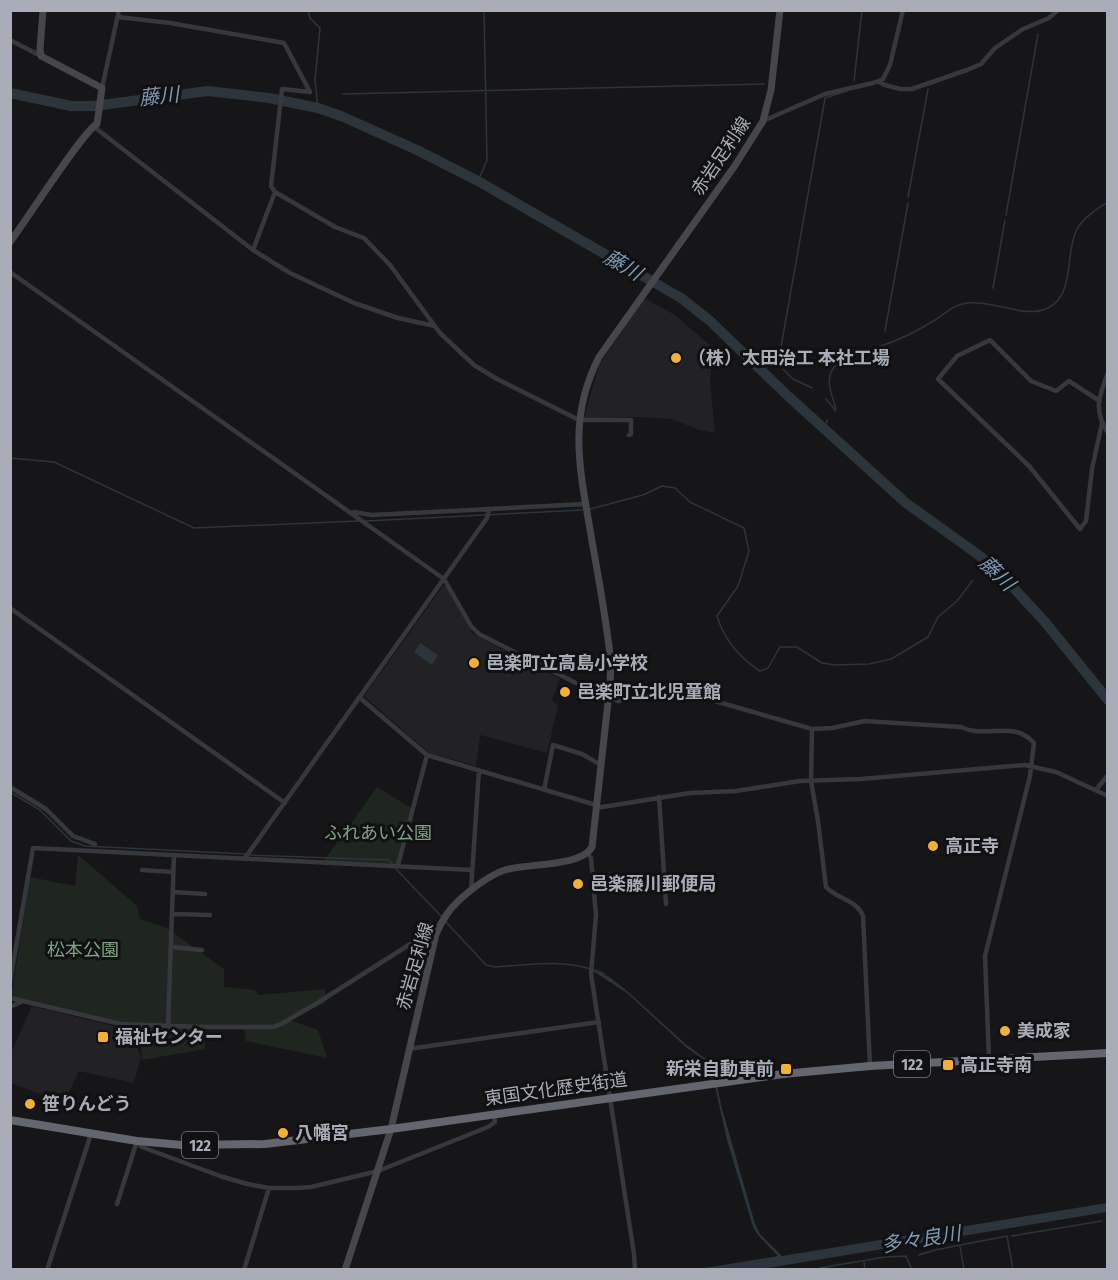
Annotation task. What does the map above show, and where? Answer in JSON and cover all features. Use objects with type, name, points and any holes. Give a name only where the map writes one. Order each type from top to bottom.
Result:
[{"type":"highway","name":"東国文化歴史街道","points":[[10,1120],[137,1141],[182,1145],[265,1144],[391,1129],[771,1075],[870,1066],[1107,1053]]},
{"type":"main road","points":[[10,242],[93,126],[97,124],[102,88],[41,56],[43,10]]},
{"type":"main road","name":"赤岩足利線","points":[[579,420],[587,381],[598,357],[734,167],[763,121],[771,90],[780,10]]},
{"type":"main road","points":[[579,420],[578,452],[610,654],[611,675],[594,839],[588,854]]},
{"type":"main road","name":"赤岩足利線","points":[[345,1269],[391,1129],[436,934],[448,912],[471,891],[505,870],[575,860],[588,854]]},
{"type":"street","points":[[102,88],[119,10]]},
{"type":"street","points":[[763,121],[825,94],[879,82],[890,65],[903,10]]},
{"type":"street","points":[[879,82],[900,89],[912,89],[967,70],[981,64],[995,48],[1023,29],[1049,18],[1058,10]]},
{"type":"street","points":[[118,17],[182,25],[284,43],[310,92],[282,89],[271,186],[275,192],[335,226],[364,238],[390,265],[435,326],[474,365],[579,420],[631,420],[631,434],[629,435]]},
{"type":"street","points":[[10,40],[41,56]]},
{"type":"street","points":[[93,126],[253,250],[290,273],[336,297],[398,318],[435,326]]},
{"type":"street","points":[[253,250],[275,192]]},
{"type":"street","points":[[10,272],[354,513],[444,579],[471,626],[479,634],[609,698],[618,701],[687,693],[812,729],[832,728],[865,721],[961,727],[975,731],[1006,729],[1017,731],[1034,743],[1033,765],[985,956],[989,1059]]},
{"type":"street","points":[[1098,400],[1069,381],[1056,391],[1031,381],[990,340],[957,356],[938,379],[1029,466],[1080,529],[1086,521],[1092,469],[1102,423]]},
{"type":"street","points":[[1107,373],[1098,400],[1102,423],[1107,433]]},
{"type":"street","points":[[354,513],[372,515],[489,509],[586,508]]},
{"type":"street","points":[[245,858],[487,518],[489,509]]},
{"type":"street","points":[[10,608],[285,803]]},
{"type":"street","points":[[360,698],[427,755],[596,806],[690,793],[736,791],[800,781],[861,779],[991,766],[1033,765],[1056,772],[1107,796]]},
{"type":"street","points":[[812,729],[811,782],[826,886],[830,892],[856,905],[863,916],[870,1066]]},
{"type":"street","points":[[544,790],[553,745],[582,754],[601,765]]},
{"type":"street","points":[[398,865],[427,755]]},
{"type":"street","points":[[471,891],[479,770]]},
{"type":"street","points":[[1096,790],[1107,775]]},
{"type":"street","points":[[10,787],[46,809],[78,839],[95,844]]},
{"type":"street","points":[[659,797],[666,904]]},
{"type":"street","points":[[10,982],[33,848],[471,870]]},
{"type":"street","points":[[588,854],[591,858],[596,915],[591,964],[635,1269]]},
{"type":"street","points":[[168,1027],[174,855]]},
{"type":"street","points":[[142,870],[173,872]]},
{"type":"street","points":[[173,892],[205,894]]},
{"type":"street","points":[[172,914],[210,915]]},
{"type":"street","points":[[10,998],[121,1024],[168,1027],[273,1027],[423,936],[436,934]]},
{"type":"street","points":[[171,947],[202,950]]},
{"type":"street","points":[[10,1007],[23,1001]]},
{"type":"street","points":[[408,1049],[599,1022]]},
{"type":"street","points":[[137,1141],[142,1147],[220,1176],[269,1188],[311,1187],[378,1171],[488,1127],[495,1122],[494,1114]]},
{"type":"street","points":[[47,1269],[90,1134]]},
{"type":"street","points":[[117,1204],[137,1141]]},
{"type":"street","points":[[243,1269],[269,1188]]},
{"type":"shaded area","points":[[644,298],[675,315],[713,348],[710,382],[715,433],[699,430],[672,419],[584,418],[599,365]]},
{"type":"shaded area","name":"邑楽町立高島小学校","points":[[443,586],[446,586],[473,634],[560,679],[552,700],[558,706],[547,753],[480,735],[476,766],[429,753],[364,696]]},
{"type":"shaded area","points":[[32,1006],[122,1028],[138,1029],[138,1050],[141,1057],[134,1083],[79,1071],[61,1109],[49,1104],[51,1093],[46,1090],[45,1096],[11,1083],[11,1053]]},
{"type":"green space","name":"ふれあい公園","points":[[377,787],[413,809],[398,865],[323,862]]},
{"type":"green space","name":"松本公園","points":[[78,855],[137,906],[140,919],[167,928],[224,969],[224,987],[255,990],[258,995],[325,989],[325,1003],[287,1019],[318,1030],[327,1058],[246,1041],[244,1027],[205,1027],[205,1049],[142,1060],[140,1027],[145,1026],[121,1024],[11,998],[30,877],[75,886]]},
{"type":"water","points":[[420,643],[438,655],[432,665],[414,652]]},
{"type":"water","name":"多々良川","points":[[593,969],[609,977],[626,990],[713,1066],[721,1105],[755,1224],[760,1234],[782,1256],[1107,1203],[1107,1212],[762,1269],[699,1269],[778,1256],[753,1227],[727,1140],[710,1064],[687,1048],[627,993]]},
{"type":"waterway","points":[[308,10],[310,18],[320,28],[315,80],[318,108]]},
{"type":"waterway","points":[[478,181],[487,160],[484,10]]},
{"type":"waterway","points":[[854,81],[862,10]]},
{"type":"waterway","points":[[1006,215],[1038,34]]},
{"type":"waterway","points":[[343,94],[764,84]]},
{"type":"waterway","points":[[908,197],[928,89]]},
{"type":"waterway","name":"藤川","points":[[10,93],[71,106],[94,106],[208,91],[269,98],[318,108],[341,116],[417,150],[478,181],[681,298],[709,320],[788,396],[906,503],[980,556],[1009,583],[1045,622],[1108,700]]},
{"type":"waterway","points":[[812,388],[793,379],[778,364],[825,98],[847,91]]},
{"type":"waterway","points":[[835,411],[829,379],[836,365],[848,357],[902,338],[962,304],[983,303],[1028,311],[1048,308],[1063,293],[1077,229],[1095,210],[1108,202]]},
{"type":"waterway","points":[[885,331],[908,203]]},
{"type":"waterway","points":[[993,288],[1005,220]]},
{"type":"waterway","points":[[826,399],[835,410]]},
{"type":"waterway","name":"藤川","points":[[825,428],[827,420]]},
{"type":"waterway","points":[[10,458],[54,462],[194,528],[358,521]]},
{"type":"waterway","points":[[590,509],[643,495],[662,486],[675,488],[690,502],[744,528],[749,551],[738,586],[717,616],[734,647],[760,671],[768,668],[780,647],[797,647],[822,663],[835,665],[869,664],[891,659],[928,637],[938,617],[957,601],[973,580]]},
{"type":"waterway","points":[[366,521],[582,510]]},
{"type":"waterway","points":[[10,792],[40,810],[71,841],[85,846],[246,854]]},
{"type":"waterway","points":[[250,855],[389,860],[393,865]]},
{"type":"waterway","points":[[396,869],[442,917]]},
{"type":"waterway","points":[[445,921],[486,965],[495,967],[555,963],[591,969]]},
{"type":"waterway","points":[[595,970],[604,974]]},
{"type":"waterway","points":[[608,977],[616,984]]},
{"type":"waterway","points":[[687,1046],[698,1054]]},
{"type":"waterway","points":[[1012,1236],[1102,1221]]},
{"type":"waterway","name":"多々良川","points":[[919,1255],[1007,1236],[1013,1270]]},
{"type":"waterway","name":"多々良川","points":[[960,1246],[964,1270]]},
{"type":"waterway","name":"多々良川","points":[[820,1268],[885,1257],[906,1256],[912,1270]]},
{"type":"waterway","points":[[864,1262],[865,1270]]},
{"type":"place","name":"（株）太田治工 本社工場","points":[[676,358]]},
{"type":"place","name":"邑楽町立高島小学校","points":[[474,663]]},
{"type":"place","name":"邑楽町立北児童館","points":[[565,692]]},
{"type":"place","name":"高正寺","points":[[933,846]]},
{"type":"place","name":"邑楽藤川郵便局","points":[[578,884]]},
{"type":"place","name":"美成家","points":[[1005,1031]]},
{"type":"place","name":"福祉センター","points":[[103,1037]]},
{"type":"place","name":"高正寺南","points":[[948,1065]]},
{"type":"place","name":"新栄自動車前","points":[[786,1069]]},
{"type":"place","name":"笹りんどう","points":[[30,1104]]},
{"type":"place","name":"八幡宮","points":[[283,1133]]}]
